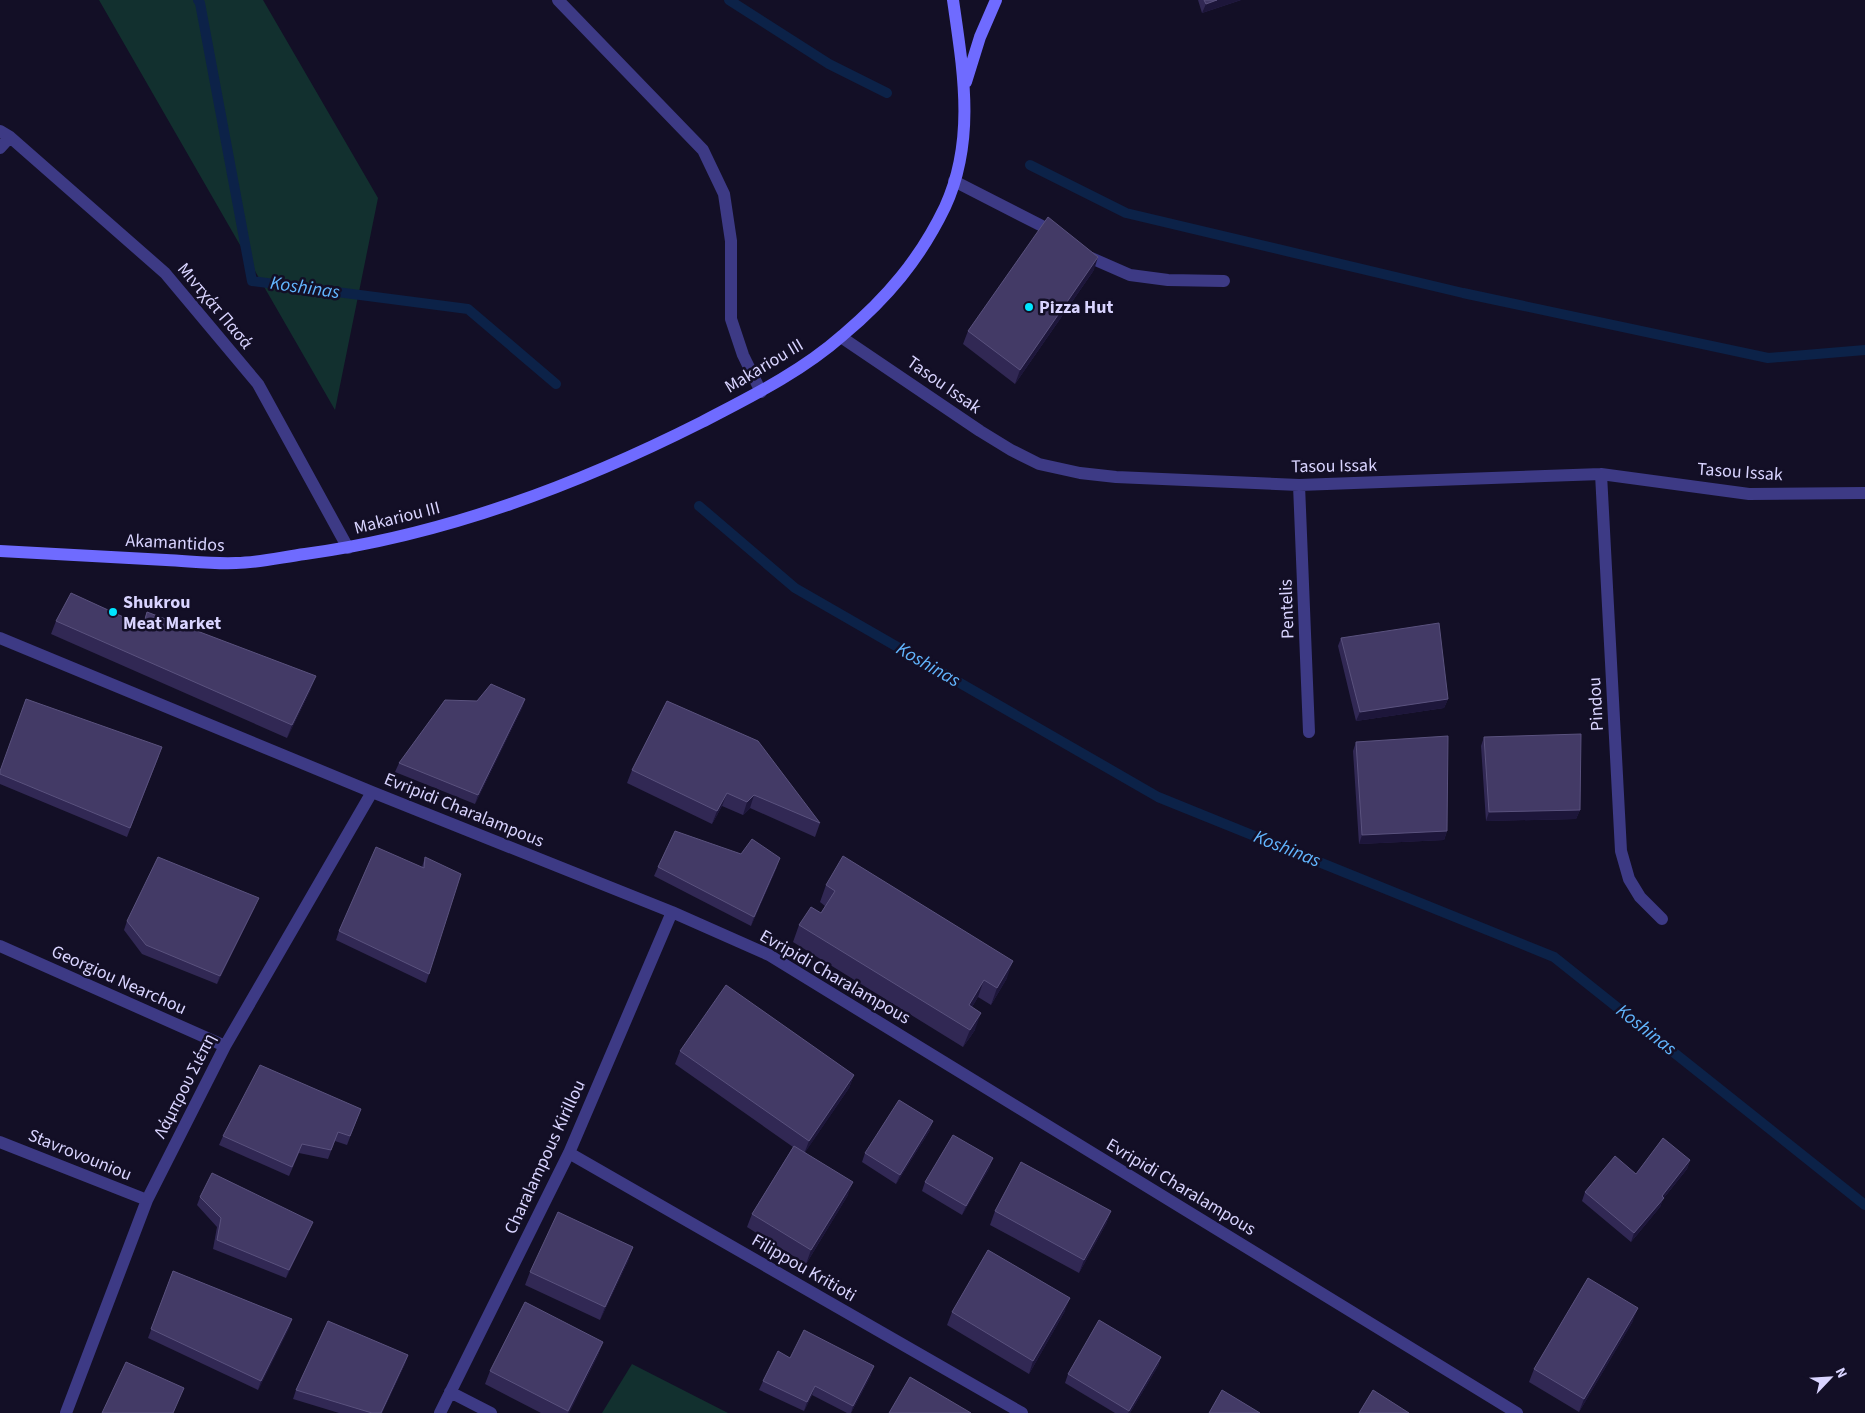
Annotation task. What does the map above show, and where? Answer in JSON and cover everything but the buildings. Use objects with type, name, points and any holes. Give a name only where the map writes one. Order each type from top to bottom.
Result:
[{"type":"main road","name":"Makariou III","points":[[348,548],[403,537],[536,496],[669,439],[761,392],[792,374],[841,337],[888,294],[910,268],[926,244],[946,204],[959,166],[965,126],[965,86],[953,0]]},
{"type":"main road","points":[[965,86],[980,37],[996,0]]},
{"type":"main road","name":"Akamantidos","points":[[0,551],[237,563],[348,548]]},
{"type":"street","points":[[558,0],[703,150],[724,194],[731,241],[731,318],[742,355],[761,392]]},
{"type":"street","points":[[0,148],[5,134]]},
{"type":"street","name":"Μιντχάτ Πασά","points":[[5,134],[165,273],[258,384],[348,548]]},
{"type":"street","points":[[954,181],[1048,229],[1082,255],[1130,275],[1168,280],[1224,281]]},
{"type":"street","name":"Tasou Issak","points":[[841,337],[1011,450],[1039,464],[1080,473],[1116,477],[1299,485],[1601,474],[1750,494],[1865,493]]},
{"type":"street","name":"Pindou","points":[[1601,474],[1621,851],[1630,879],[1640,897],[1662,919]]},
{"type":"street","name":"Pentelis","points":[[1299,485],[1309,732]]},
{"type":"street","name":"Evripidi Charalampous","points":[[0,638],[372,792],[672,912],[769,954],[1517,1413]]},
{"type":"street","name":"Λάμπρου Σιέπη","points":[[66,1413],[147,1200],[225,1046],[372,792]]},
{"type":"street","name":"Charalampous Kirillou","points":[[440,1413],[569,1153],[672,912]]},
{"type":"street","name":"Georgiou Nearchou","points":[[0,946],[225,1046]]},
{"type":"street","name":"Stavrovouniou","points":[[0,1142],[147,1200]]},
{"type":"street","name":"Filippou Kritioti","points":[[569,1153],[1022,1413]]},
{"type":"street","points":[[450,1392],[491,1413]]},
{"type":"green space","points":[[99,0],[263,0],[378,198],[335,410]]},
{"type":"green space","points":[[632,1364],[728,1413],[602,1413]]},
{"type":"waterway","name":"Koshinas","points":[[198,0],[252,281],[468,309],[556,384]]},
{"type":"waterway","points":[[729,0],[829,64],[887,93]]},
{"type":"waterway","points":[[1030,165],[1126,213],[1463,293],[1768,358],[1865,350]]},
{"type":"waterway","name":"Koshinas","points":[[699,506],[795,588],[1158,797],[1554,957],[1865,1205]]},
{"type":"place","name":"Pizza Hut","points":[[1029,307]]},
{"type":"place","name":"Shukrou Meat Market","points":[[113,612]]}]
